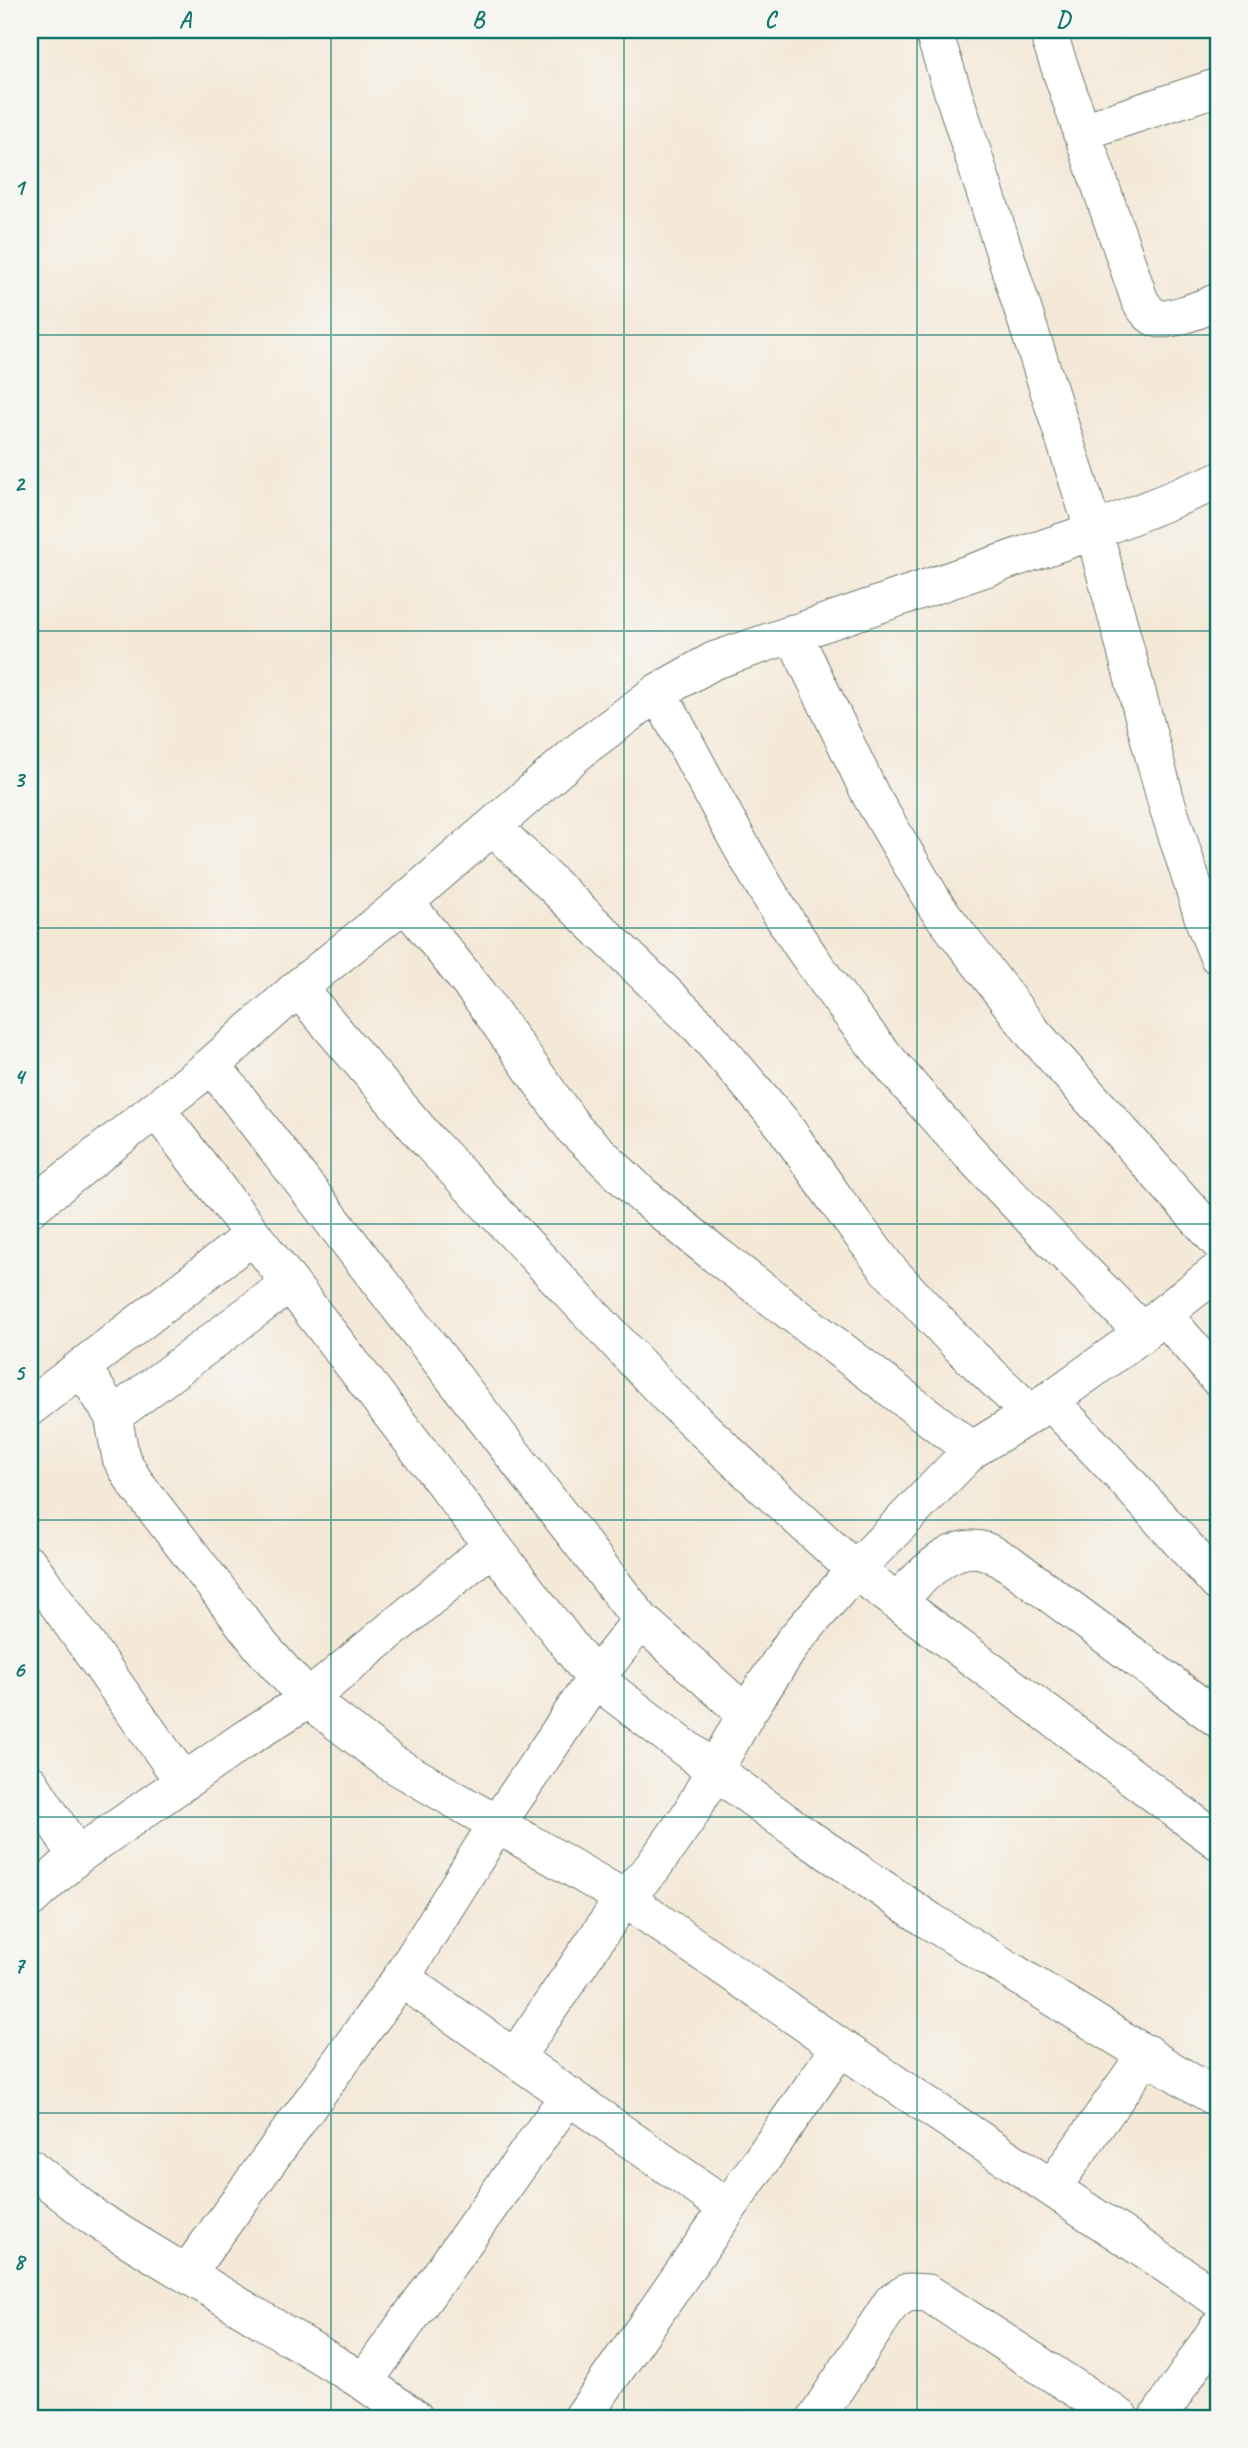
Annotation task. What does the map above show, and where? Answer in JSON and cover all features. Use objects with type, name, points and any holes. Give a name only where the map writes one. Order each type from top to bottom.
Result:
[{"type":"street","points":[[933,30],[1094,531],[1167,801],[1218,956]]},
{"type":"street","points":[[1047,30],[1140,301],[1155,318],[1165,320],[1218,302]]},
{"type":"street","points":[[1081,132],[1218,87]]},
{"type":"street","points":[[30,1208],[212,1065],[298,988],[405,902],[583,748],[658,692],[713,661],[1094,531],[1218,481]]},
{"type":"street","points":[[793,634],[870,796],[936,906],[1033,1033],[1218,1241]]},
{"type":"street","points":[[658,692],[760,880],[814,963],[900,1076],[1153,1324],[1218,1378]]},
{"type":"street","points":[[493,827],[701,1028],[782,1123],[887,1268],[959,1345],[1040,1407],[1128,1483],[1218,1583]]},
{"type":"street","points":[[405,902],[480,996],[575,1130],[642,1195],[972,1451]]},
{"type":"street","points":[[298,988],[430,1143],[668,1396],[855,1570],[1218,1841]]},
{"type":"street","points":[[212,1065],[641,1620],[746,1714]]},
{"type":"street","points":[[156,1109],[595,1679],[715,1771],[930,1921],[1218,2099]]},
{"type":"street","points":[[30,1407],[252,1236]]},
{"type":"street","points":[[515,2058],[624,1898],[653,1867],[689,1816],[746,1714],[793,1642],[855,1570],[972,1451],[1040,1407],[1153,1324],[1218,1271]]},
{"type":"street","points":[[113,1416],[289,1284]]},
{"type":"street","points":[[82,1367],[113,1416],[121,1458],[134,1481],[261,1646],[308,1699],[390,1762],[624,1898],[840,2047],[1218,2299]]},
{"type":"street","points":[[30,1899],[77,1856],[308,1699],[492,1546]]},
{"type":"street","points":[[896,1601],[947,1555],[967,1549],[985,1551],[1010,1564],[1218,1718]]},
{"type":"street","points":[[30,1565],[184,1782]]},
{"type":"street","points":[[187,2273],[401,1978],[497,1824],[595,1679],[641,1620]]},
{"type":"street","points":[[30,1783],[77,1856]]},
{"type":"street","points":[[401,1978],[728,2208]]},
{"type":"street","points":[[582,2418],[840,2047]]},
{"type":"street","points":[[1052,2188],[1147,2053]]},
{"type":"street","points":[[364,2382],[569,2095]]},
{"type":"street","points":[[30,2167],[96,2219],[364,2382],[415,2418]]},
{"type":"street","points":[[816,2418],[892,2302],[908,2292],[928,2294],[1121,2418]]},
{"type":"street","points":[[1158,2418],[1218,2328]]}]
